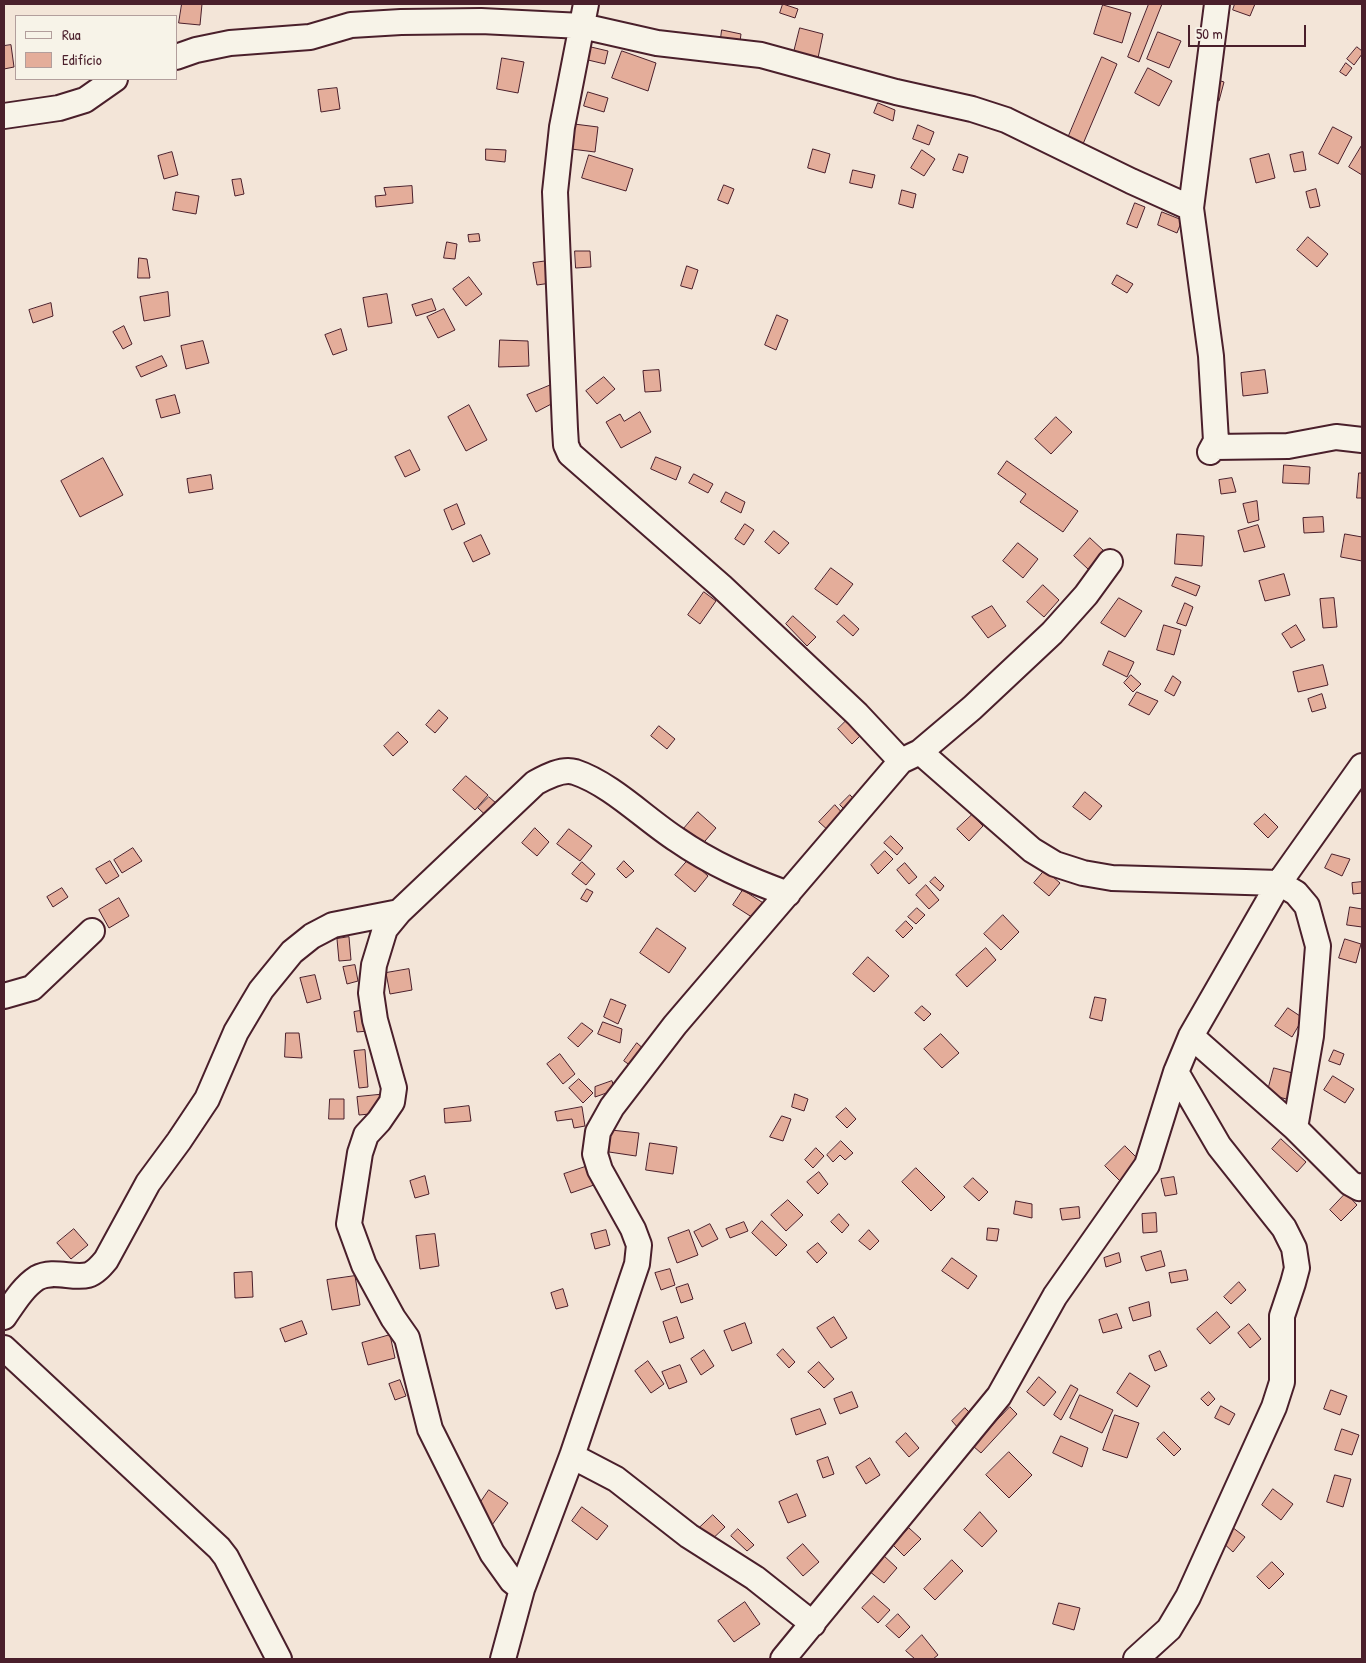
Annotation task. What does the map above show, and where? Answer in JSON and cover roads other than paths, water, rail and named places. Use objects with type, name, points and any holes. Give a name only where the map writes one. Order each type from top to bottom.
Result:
[{"type":"street","points":[[1217,4],[1191,208],[1211,356],[1216,440],[1212,450],[1288,446],[1336,437],[1362,440]]},
{"type":"street","points":[[178,56],[196,50],[230,43],[310,37],[351,25],[481,21],[584,15],[657,43],[760,55],[1006,120],[1191,208]]},
{"type":"street","points":[[584,15],[562,127],[555,192],[565,429],[566,445],[570,454],[721,586],[857,714],[1032,850],[1055,864],[1083,873],[1112,878],[1279,883],[1296,893],[1307,906],[1318,950],[1311,1036],[1295,1128]]},
{"type":"street","points":[[4,116],[59,108],[84,100],[114,80]]},
{"type":"street","points":[[503,1659],[522,1589],[572,1456],[637,1264],[639,1245],[633,1229],[600,1170],[595,1154],[598,1132],[612,1107],[675,1025],[788,894],[911,757],[972,708],[1052,633],[1086,595],[1110,562]]},
{"type":"street","points":[[784,1659],[998,1396],[1055,1296],[1147,1165],[1176,1072],[1191,1036],[1279,883],[1362,766]]},
{"type":"street","points":[[522,1589],[512,1581],[492,1553],[430,1429],[407,1338],[393,1318],[364,1266],[349,1224],[360,1153],[366,1135],[379,1121],[392,1102],[394,1088],[375,1020],[371,993],[374,965],[385,929],[399,912],[536,783],[562,772],[573,771],[603,786],[674,839],[708,860],[742,877],[788,894]]},
{"type":"street","points":[[4,1317],[25,1289],[38,1278],[56,1274],[88,1275],[106,1260],[148,1183],[207,1099],[236,1032],[261,990],[292,952],[312,936],[333,925],[399,912]]},
{"type":"street","points":[[4,996],[32,988],[92,931]]},
{"type":"street","points":[[1191,1036],[1295,1128],[1350,1183],[1359,1188],[1362,1186]]},
{"type":"street","points":[[1136,1659],[1170,1629],[1188,1596],[1274,1407],[1282,1382],[1282,1316],[1296,1268],[1294,1248],[1284,1228],[1219,1146],[1176,1072]]},
{"type":"street","points":[[4,1348],[219,1548],[226,1557],[279,1659]]},
{"type":"street","points":[[572,1456],[616,1479],[689,1536],[756,1578],[813,1624]]}]
